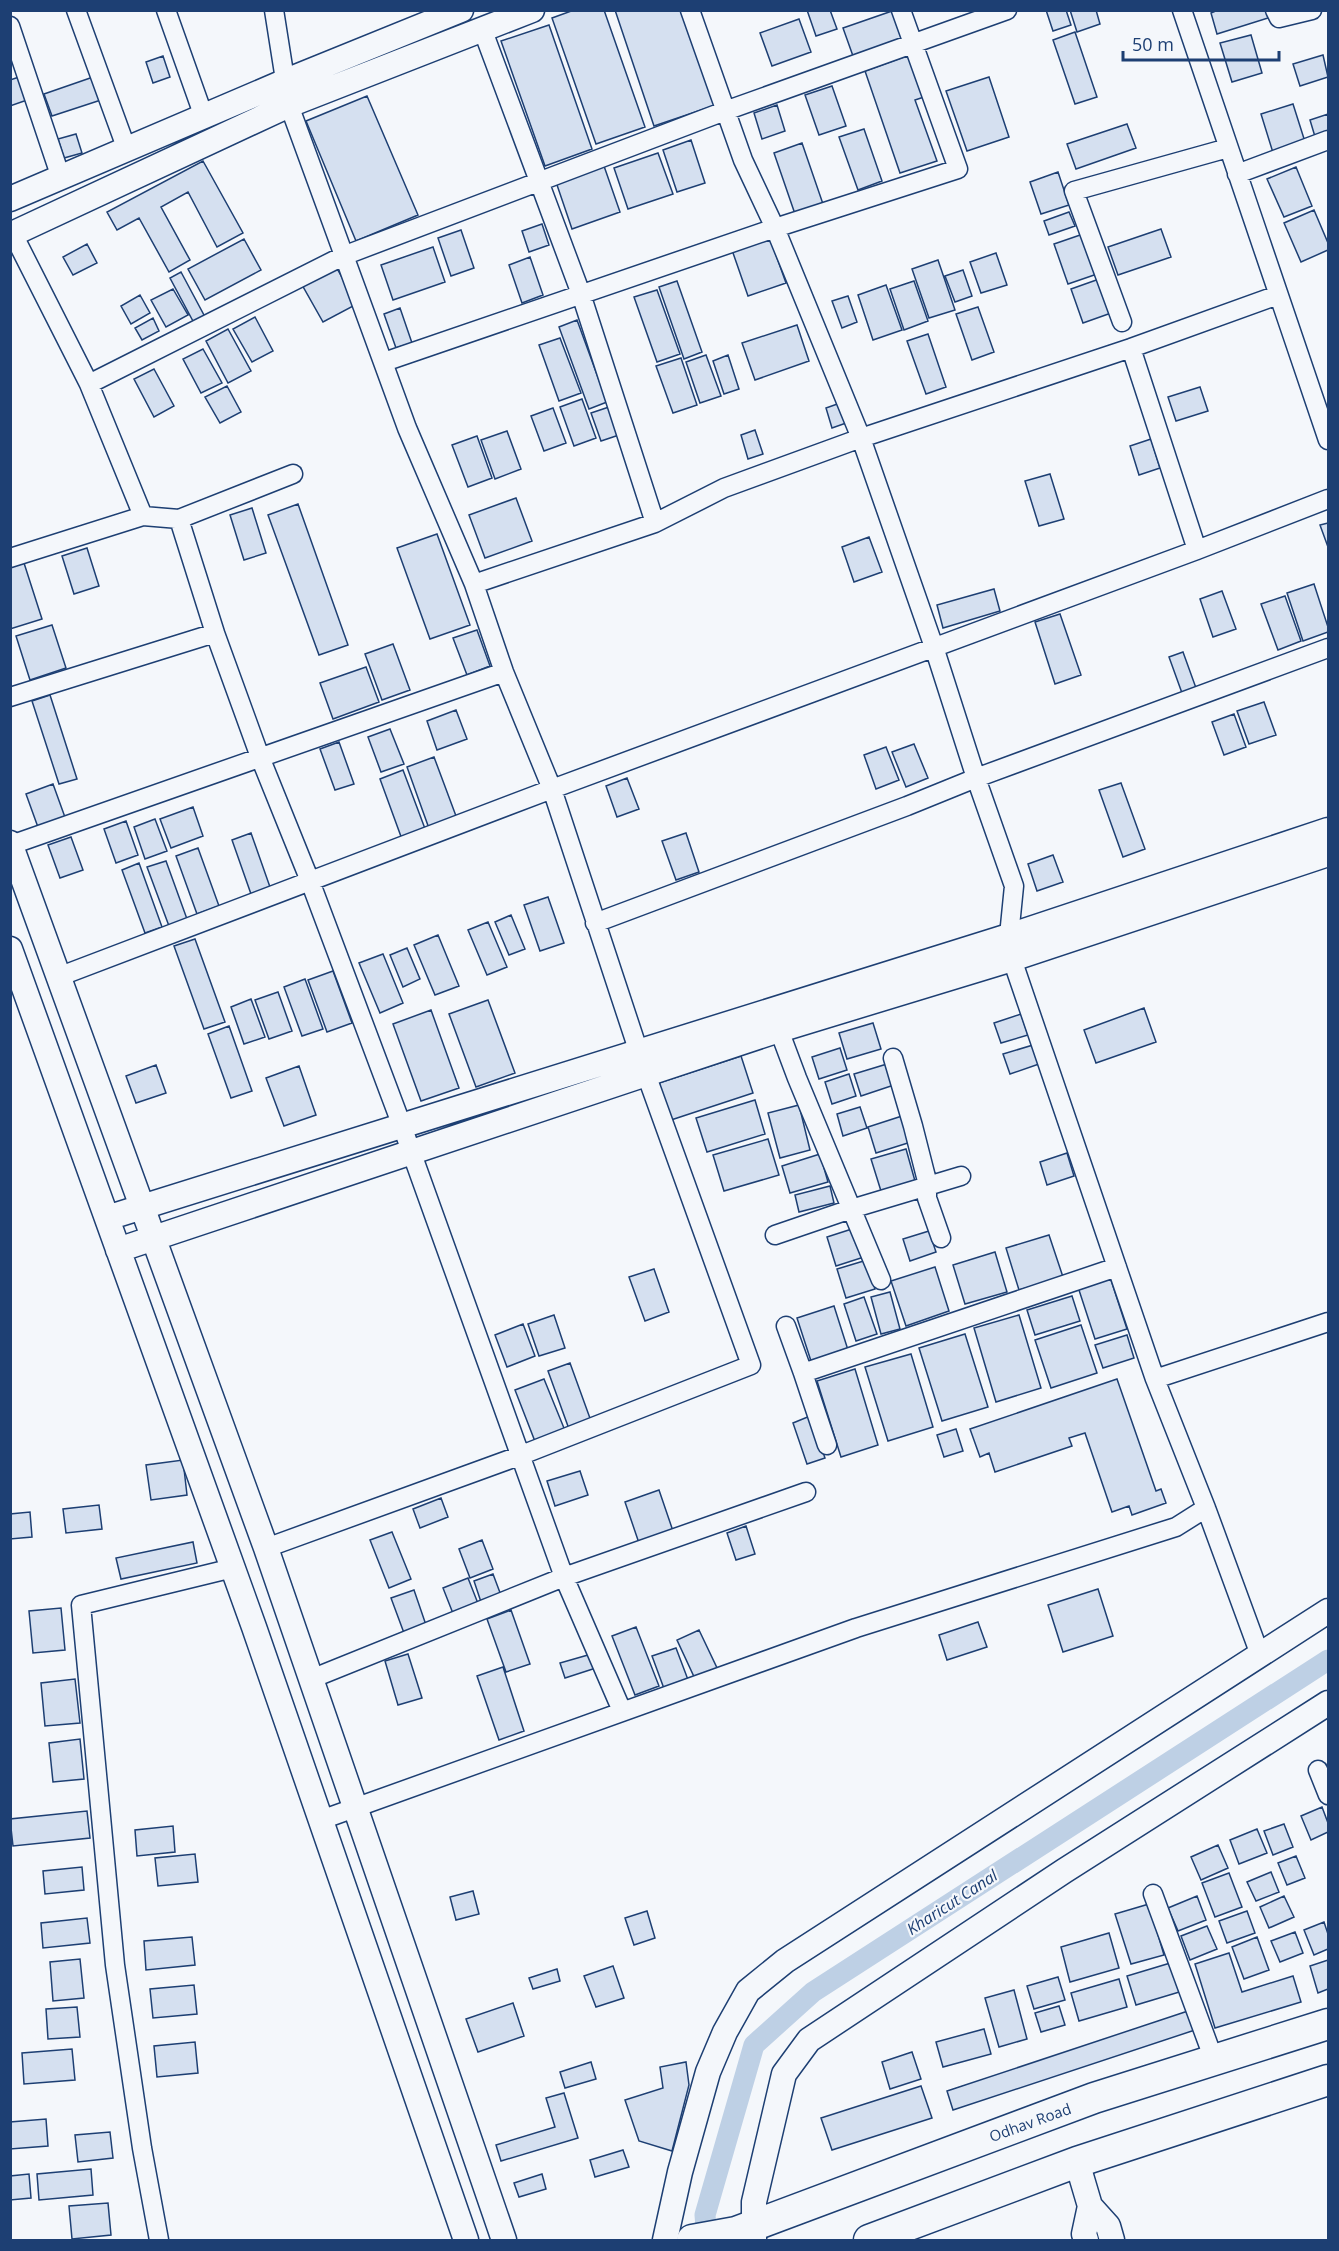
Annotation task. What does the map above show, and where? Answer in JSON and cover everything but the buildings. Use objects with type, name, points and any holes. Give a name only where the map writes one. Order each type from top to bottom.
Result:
[{"type":"main road","name":"Odhav Road","points":[[692,2241],[748,2232],[1094,2098],[1329,2024]]},
{"type":"main road","points":[[869,2241],[1077,2162],[1329,2080]]},
{"type":"street","points":[[76,10],[127,150]]},
{"type":"street","points":[[166,10],[204,117]]},
{"type":"street","points":[[266,1548],[519,1456],[751,1365],[642,1063],[552,789],[504,672],[474,584],[407,428],[343,256],[290,105],[274,10]]},
{"type":"street","points":[[10,199],[286,81],[461,10]]},
{"type":"street","points":[[143,516],[89,384],[12,235],[290,105],[532,10]]},
{"type":"street","points":[[690,10],[743,160],[775,228],[861,438],[934,646],[976,778],[1014,886],[1011,948],[1155,1379],[1260,1655]]},
{"type":"street","points":[[384,362],[775,228],[958,169],[901,10]]},
{"type":"street","points":[[89,384],[343,256],[725,111],[1007,10]]},
{"type":"street","points":[[1182,10],[1329,441]]},
{"type":"street","points":[[1275,10],[1279,18],[1312,10]]},
{"type":"street","points":[[10,26],[61,178]]},
{"type":"street","points":[[483,31],[581,294],[655,522]]},
{"type":"street","points":[[1237,174],[1329,140]]},
{"type":"street","points":[[1122,322],[1074,191],[1228,148]]},
{"type":"street","points":[[474,584],[655,522],[724,488],[861,438],[1131,348],[1278,295]]},
{"type":"street","points":[[1131,348],[1197,550]]},
{"type":"street","points":[[10,558],[143,516],[179,519],[293,474]]},
{"type":"street","points":[[58,977],[552,789],[1329,499]]},
{"type":"street","points":[[179,519],[215,633],[260,758],[310,881],[402,1126],[519,1456],[564,1577],[622,1711]]},
{"type":"street","points":[[10,697],[215,633]]},
{"type":"street","points":[[595,923],[976,778],[1329,648]]},
{"type":"street","points":[[504,672],[11,844],[266,1548],[504,2241]]},
{"type":"street","points":[[107,1218],[402,1126],[642,1063],[779,1030],[1011,948],[1329,830]]},
{"type":"street","points":[[118,1250],[411,1152],[642,1063],[1011,948],[1329,854]]},
{"type":"street","points":[[10,949],[233,1568],[466,2241]]},
{"type":"street","points":[[779,1030],[881,1280]]},
{"type":"street","points":[[892,1058],[913,1126],[927,1186],[927,1198],[941,1238]]},
{"type":"street","points":[[775,1235],[851,1209],[961,1176]]},
{"type":"street","points":[[803,1373],[1117,1267]]},
{"type":"street","points":[[1155,1379],[1329,1322]]},
{"type":"street","points":[[786,1326],[827,1445]]},
{"type":"street","points":[[311,1679],[564,1577],[806,1492]]},
{"type":"street","points":[[321,1820],[856,1628],[1176,1527],[1206,1509]]},
{"type":"street","points":[[159,2241],[142,2148],[115,1965],[81,1605],[233,1568]]},
{"type":"street","points":[[665,2241],[680,2172],[708,2072],[725,2031],[748,1991],[785,1961],[1329,1611]]},
{"type":"street","points":[[748,2232],[784,2074],[809,2040],[1064,1870],[1329,1703]]},
{"type":"street","points":[[1318,1770],[1329,1796]]},
{"type":"street","points":[[1153,1894],[1214,2060]]},
{"type":"street","points":[[1077,2162],[1090,2206],[1108,2226],[1112,2241]]},
{"type":"street","points":[[1086,2241],[1084,2235],[1090,2206]]},
{"type":"waterway","name":"Kharicut Canal","points":[[707,2240],[705,2215],[754,2045],[813,1992],[1328,1660]]}]
